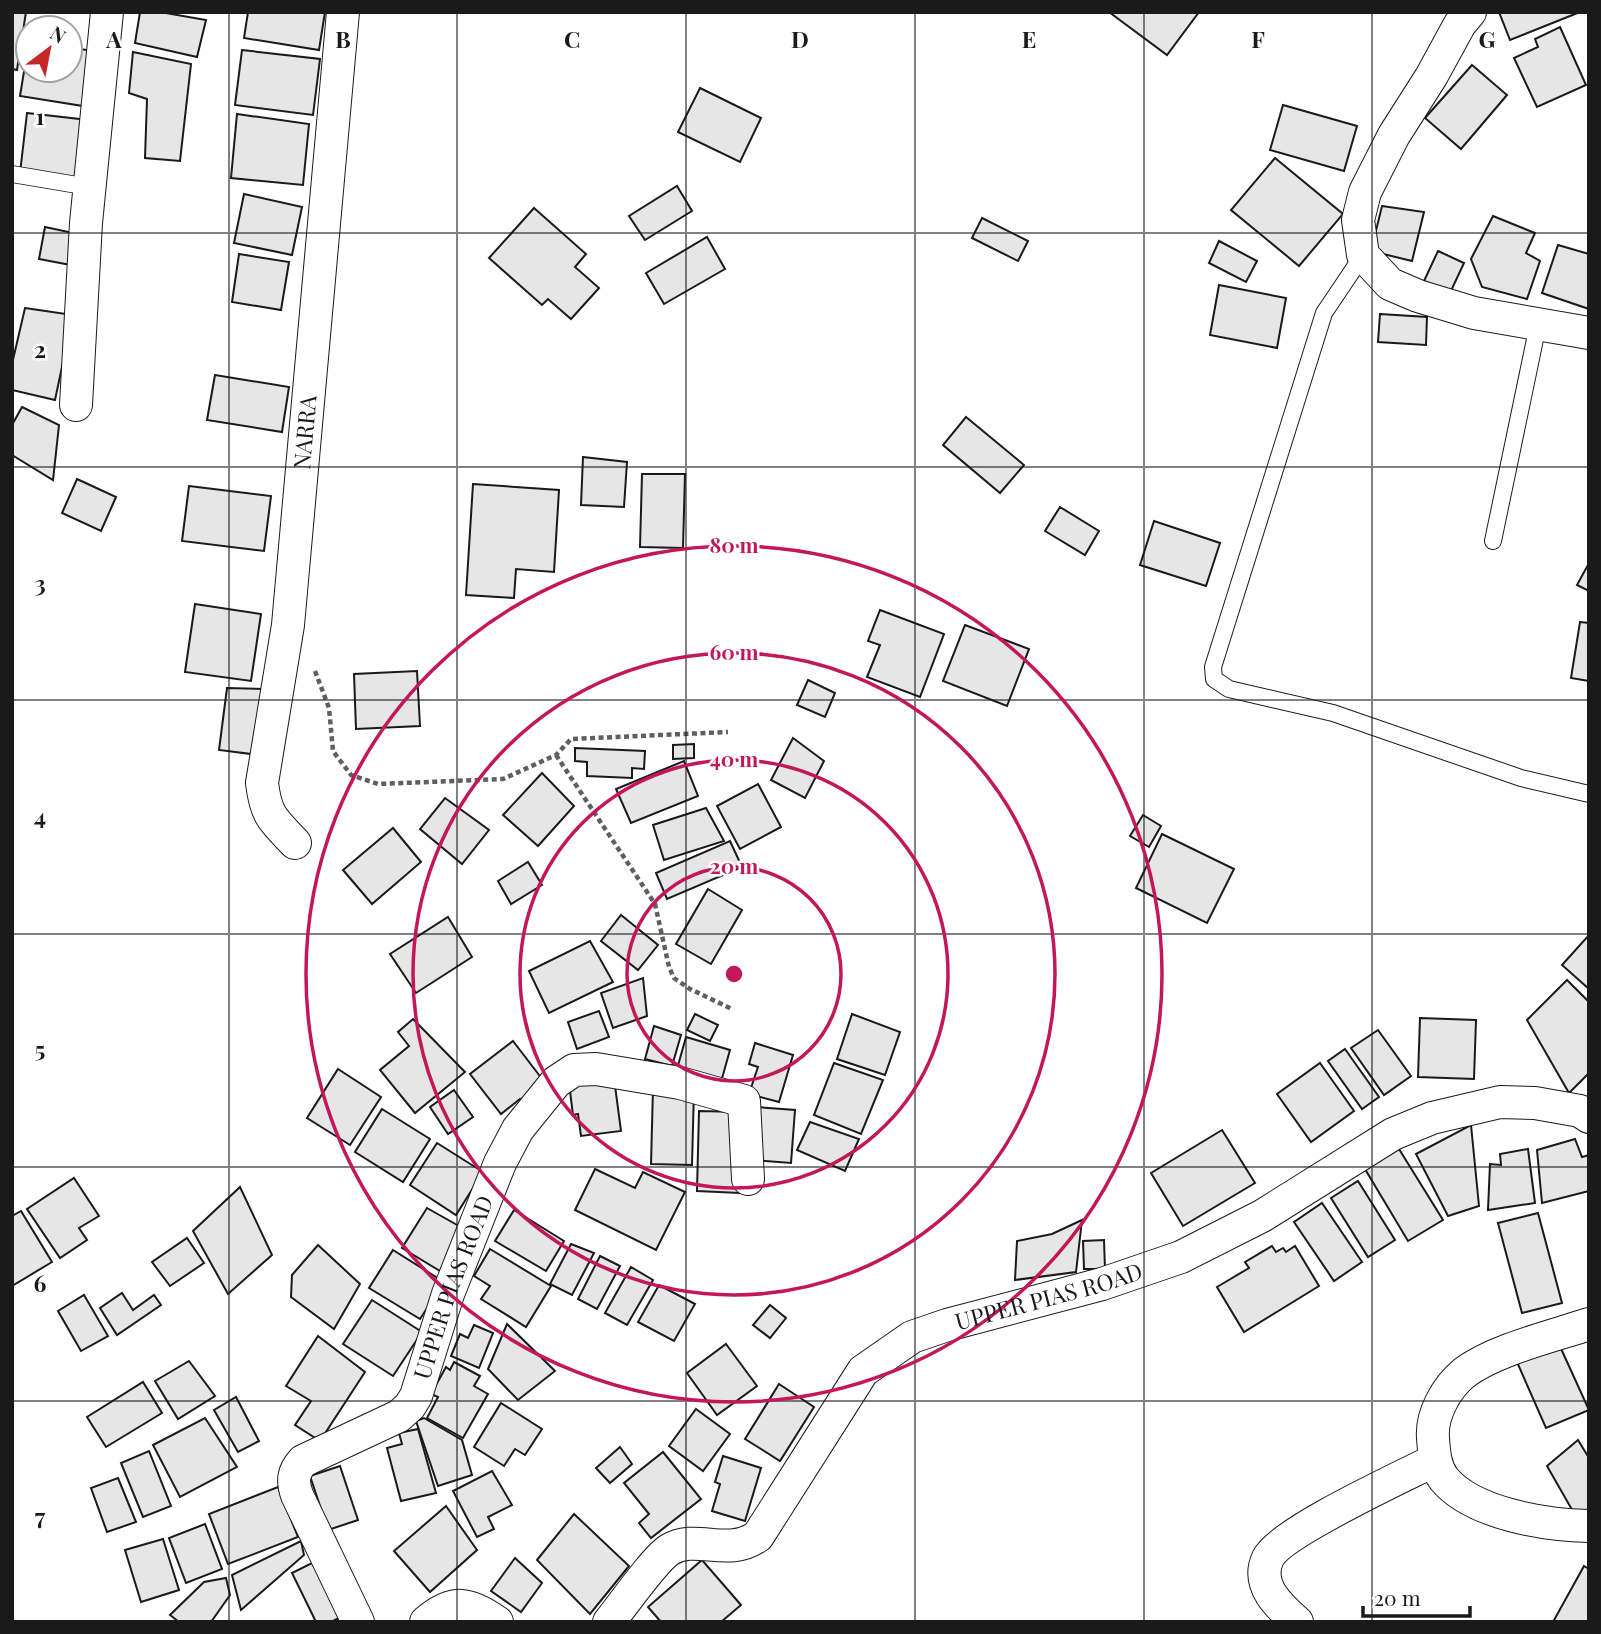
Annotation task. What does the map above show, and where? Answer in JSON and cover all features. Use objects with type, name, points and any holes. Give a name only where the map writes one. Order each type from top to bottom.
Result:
[{"type":"street","points":[[76,405],[89,187],[107,12]]},
{"type":"street","name":"NARRA","points":[[295,843],[270,817],[264,801],[262,783],[288,625],[343,12]]},
{"type":"street","points":[[1470,12],[1460,24],[1431,77],[1394,135],[1364,192],[1358,220],[1363,255],[1390,284],[1418,296],[1474,313],[1589,333]]},
{"type":"street","name":"UPPER PIAS ROAD","points":[[358,1622],[297,1495],[293,1483],[296,1469],[303,1461],[399,1416],[410,1406],[423,1378],[452,1283],[500,1163],[518,1129],[556,1082],[574,1070],[596,1069],[680,1083],[744,1101],[748,1179]]},
{"type":"street","name":"UPPER PIAS ROAD","points":[[609,1622],[669,1550],[691,1544],[732,1547],[758,1536],[863,1371],[912,1337],[947,1325],[1102,1284],[1181,1257],[1262,1216],[1393,1133],[1432,1118],[1500,1102],[1535,1103],[1580,1111],[1589,1117]]},
{"type":"street","points":[[1589,1324],[1505,1352],[1464,1373],[1447,1392],[1438,1409],[1432,1430],[1434,1460],[1444,1478],[1462,1495],[1493,1509],[1531,1520],[1589,1526]]},
{"type":"street","points":[[1297,1622],[1275,1603],[1268,1591],[1265,1567],[1273,1550],[1294,1533],[1434,1460]]},
{"type":"street","points":[[426,1622],[448,1606],[460,1605],[474,1608],[497,1622]]},
{"type":"lane","points":[[12,174],[89,187]]},
{"type":"lane","points":[[1363,255],[1324,313],[1213,667],[1214,679],[1229,689],[1333,713],[1521,778],[1589,794]]},
{"type":"lane","points":[[1493,541],[1538,325]]},
{"type":"path","points":[[288,625],[316,672],[329,708],[333,751],[351,775],[378,784],[503,779],[556,755],[571,739],[728,732]]},
{"type":"path","points":[[556,755],[655,904],[669,967],[674,978],[690,989],[732,1009]]},
{"type":"building","points":[[12,12],[26,12],[14,14],[12,69]]},
{"type":"building","points":[[140,12],[160,12],[206,20],[197,57],[135,43]]},
{"type":"building","points":[[248,12],[325,12],[319,50],[244,38]]},
{"type":"building","points":[[1109,12],[1199,12],[1167,55]]},
{"type":"building","points":[[1499,12],[1580,12],[1510,40]]},
{"type":"building","points":[[1560,27],[1586,85],[1537,107],[1514,58],[1538,47],[1535,39]]},
{"type":"building","points":[[84,50],[92,51],[83,106],[20,96],[22,84],[84,84]]},
{"type":"building","points":[[242,50],[320,59],[313,115],[235,105]]},
{"type":"building","points":[[133,52],[191,64],[180,161],[145,158],[147,99],[129,93]]},
{"type":"building","points":[[1472,65],[1507,95],[1461,149],[1425,118]]},
{"type":"building","points":[[700,88],[761,118],[740,162],[678,132]]},
{"type":"building","points":[[1283,105],[1357,126],[1344,171],[1270,150]]},
{"type":"building","points":[[27,113],[88,120],[81,180],[20,173]]},
{"type":"building","points":[[237,114],[309,124],[303,185],[231,178]]},
{"type":"building","points":[[1275,158],[1343,214],[1299,266],[1231,210]]},
{"type":"building","points":[[677,186],[692,211],[645,240],[629,216]]},
{"type":"building","points":[[244,194],[302,207],[292,255],[234,243]]},
{"type":"building","points":[[1382,206],[1424,212],[1412,261],[1371,251]]},
{"type":"building","points":[[534,208],[586,254],[575,267],[599,288],[571,319],[548,299],[542,305],[489,258]]},
{"type":"building","points":[[1493,216],[1535,233],[1526,253],[1540,261],[1527,299],[1482,287],[1471,259]]},
{"type":"building","points":[[982,218],[1028,241],[1018,261],[972,238]]},
{"type":"building","points":[[45,227],[78,234],[76,266],[39,259]]},
{"type":"building","points":[[707,237],[725,269],[664,304],[646,273]]},
{"type":"building","points":[[1219,241],[1257,261],[1246,282],[1209,263]]},
{"type":"building","points":[[1558,245],[1589,254],[1589,309],[1542,293]]},
{"type":"building","points":[[1438,251],[1464,263],[1450,293],[1424,281]]},
{"type":"building","points":[[239,254],[289,262],[281,310],[232,302]]},
{"type":"building","points":[[1219,285],[1286,298],[1277,348],[1210,335]]},
{"type":"building","points":[[25,308],[73,315],[55,400],[12,390],[12,364]]},
{"type":"building","points":[[1380,314],[1427,317],[1426,345],[1378,342]]},
{"type":"building","points":[[215,375],[289,387],[282,432],[207,420]]},
{"type":"building","points":[[22,407],[59,425],[53,480],[12,455],[12,425]]},
{"type":"building","points":[[966,417],[1024,465],[1000,493],[943,445]]},
{"type":"building","points":[[583,457],[627,462],[624,507],[581,505]]},
{"type":"building","points":[[642,474],[685,474],[683,548],[640,547]]},
{"type":"building","points":[[77,479],[116,497],[101,531],[62,513]]},
{"type":"building","points":[[473,484],[559,490],[554,572],[516,569],[514,598],[466,595]]},
{"type":"building","points":[[189,486],[271,496],[264,551],[182,541]]},
{"type":"building","points":[[1060,507],[1099,531],[1085,555],[1045,531]]},
{"type":"building","points":[[1154,521],[1220,543],[1206,586],[1140,565]]},
{"type":"building","points":[[1589,563],[1589,591],[1577,585]]},
{"type":"building","points":[[195,604],[261,614],[251,681],[185,672]]},
{"type":"building","points":[[880,610],[944,634],[920,697],[867,677],[880,645],[868,641]]},
{"type":"building","points":[[1580,622],[1589,623],[1589,681],[1571,678]]},
{"type":"building","points":[[965,625],[1029,649],[1007,706],[943,681]]},
{"type":"building","points":[[417,671],[420,726],[356,729],[354,674]]},
{"type":"building","points":[[808,680],[835,693],[825,717],[797,705]]},
{"type":"building","points":[[227,688],[267,689],[259,755],[219,750]]},
{"type":"building","points":[[793,738],[824,761],[805,798],[771,780]]},
{"type":"building","points":[[694,744],[694,758],[673,759],[673,745]]},
{"type":"building","points":[[575,748],[645,751],[644,769],[632,768],[632,778],[587,776],[587,762],[575,761]]},
{"type":"building","points":[[684,761],[698,796],[631,823],[616,789]]},
{"type":"building","points":[[542,773],[574,806],[538,846],[503,815]]},
{"type":"building","points":[[758,784],[781,827],[740,849],[717,806]]},
{"type":"building","points":[[445,798],[489,830],[462,864],[420,829]]},
{"type":"building","points":[[706,808],[724,841],[664,860],[653,825]]},
{"type":"building","points":[[1143,815],[1161,826],[1149,847],[1130,836]]},
{"type":"building","points":[[393,828],[421,862],[372,904],[343,870]]},
{"type":"building","points":[[1162,834],[1234,869],[1207,923],[1136,888]]},
{"type":"building","points":[[730,841],[742,867],[667,899],[656,873]]},
{"type":"building","points":[[528,862],[542,885],[511,904],[498,881]]},
{"type":"building","points":[[708,889],[742,910],[711,964],[676,944]]},
{"type":"building","points":[[621,915],[658,945],[638,970],[601,941]]},
{"type":"building","points":[[448,917],[472,957],[416,993],[390,954]]},
{"type":"building","points":[[1589,935],[1589,989],[1562,965]]},
{"type":"building","points":[[590,941],[613,982],[549,1013],[529,971]]},
{"type":"building","points":[[643,978],[647,1016],[613,1028],[601,993]]},
{"type":"building","points":[[1567,980],[1589,1002],[1589,1073],[1569,1093],[1527,1020]]},
{"type":"building","points":[[599,1011],[609,1037],[577,1049],[568,1022]]},
{"type":"building","points":[[695,1014],[718,1025],[710,1041],[687,1030]]},
{"type":"building","points":[[852,1014],[900,1032],[885,1075],[837,1059]]},
{"type":"building","points":[[1420,1018],[1476,1020],[1474,1079],[1418,1077]]},
{"type":"building","points":[[413,1019],[465,1072],[415,1113],[380,1070],[409,1046],[398,1032]]},
{"type":"building","points":[[654,1026],[681,1035],[672,1066],[645,1059]]},
{"type":"building","points":[[1378,1030],[1411,1076],[1384,1095],[1351,1048]]},
{"type":"building","points":[[686,1037],[730,1050],[721,1082],[677,1069]]},
{"type":"building","points":[[513,1041],[549,1088],[525,1106],[520,1099],[501,1114],[470,1074]]},
{"type":"building","points":[[755,1043],[793,1055],[779,1102],[749,1094],[758,1067],[749,1064]]},
{"type":"building","points":[[1345,1049],[1379,1097],[1362,1109],[1328,1061]]},
{"type":"building","points":[[834,1063],[883,1080],[861,1134],[814,1115]]},
{"type":"building","points":[[1320,1063],[1354,1111],[1311,1142],[1277,1094]]},
{"type":"building","points":[[338,1069],[381,1097],[350,1145],[307,1118]]},
{"type":"building","points":[[614,1078],[621,1131],[581,1136],[578,1114],[573,1115],[569,1083]]},
{"type":"building","points":[[653,1088],[694,1089],[692,1165],[651,1164]]},
{"type":"building","points":[[454,1090],[473,1117],[448,1134],[430,1107]]},
{"type":"building","points":[[756,1107],[795,1110],[791,1163],[753,1160]]},
{"type":"building","points":[[382,1109],[430,1139],[403,1182],[355,1152]]},
{"type":"building","points":[[699,1111],[741,1112],[740,1193],[697,1191]]},
{"type":"building","points":[[810,1122],[859,1139],[845,1171],[797,1150]]},
{"type":"building","points":[[1471,1125],[1479,1206],[1448,1216],[1416,1154]]},
{"type":"building","points":[[1222,1130],[1255,1183],[1183,1226],[1151,1173]]},
{"type":"building","points":[[1575,1139],[1582,1157],[1589,1155],[1589,1191],[1542,1203],[1537,1150]]},
{"type":"building","points":[[437,1143],[483,1172],[456,1215],[410,1185]]},
{"type":"building","points":[[1399,1149],[1443,1220],[1408,1241],[1365,1169]]},
{"type":"building","points":[[1528,1149],[1535,1203],[1488,1210],[1490,1164],[1501,1165],[1500,1154]]},
{"type":"building","points":[[595,1169],[635,1188],[643,1172],[685,1192],[656,1250],[575,1210]]},
{"type":"building","points":[[74,1178],[99,1216],[79,1228],[87,1240],[60,1258],[27,1209]]},
{"type":"building","points":[[1358,1181],[1395,1240],[1368,1257],[1331,1198]]},
{"type":"building","points":[[240,1187],[272,1255],[228,1294],[193,1231]]},
{"type":"building","points":[[1322,1203],[1362,1262],[1334,1281],[1294,1222]]},
{"type":"building","points":[[427,1208],[466,1230],[440,1271],[402,1248]]},
{"type":"building","points":[[514,1210],[564,1241],[546,1271],[495,1241]]},
{"type":"building","points":[[21,1211],[52,1262],[12,1286],[12,1216]]},
{"type":"building","points":[[1538,1213],[1562,1303],[1522,1313],[1498,1223]]},
{"type":"building","points":[[1082,1220],[1076,1272],[1015,1280],[1017,1241],[1052,1234]]},
{"type":"building","points":[[187,1238],[204,1263],[170,1286],[152,1262]]},
{"type":"building","points":[[1104,1240],[1105,1269],[1084,1269],[1083,1241]]},
{"type":"building","points":[[571,1244],[594,1253],[572,1295],[550,1284]]},
{"type":"building","points":[[318,1245],[360,1284],[334,1329],[291,1297],[292,1275]]},
{"type":"building","points":[[1272,1246],[1276,1252],[1283,1248],[1286,1252],[1295,1246],[1319,1286],[1244,1332],[1217,1287],[1249,1268],[1245,1262]]},
{"type":"building","points":[[490,1249],[551,1286],[526,1327],[481,1299],[490,1286],[474,1276]]},
{"type":"building","points":[[393,1250],[444,1282],[420,1319],[369,1288]]},
{"type":"building","points":[[600,1256],[620,1266],[597,1309],[578,1299]]},
{"type":"building","points":[[631,1267],[653,1280],[627,1325],[605,1313]]},
{"type":"building","points":[[659,1285],[695,1304],[674,1341],[638,1322]]},
{"type":"building","points":[[122,1293],[133,1310],[154,1295],[161,1305],[117,1335],[100,1308]]},
{"type":"building","points":[[84,1295],[108,1336],[81,1351],[58,1311]]},
{"type":"building","points":[[372,1300],[422,1332],[393,1376],[343,1344]]},
{"type":"building","points":[[770,1305],[786,1318],[770,1338],[753,1325]]},
{"type":"building","points":[[507,1324],[555,1371],[518,1400],[488,1369]]},
{"type":"building","points":[[474,1325],[493,1333],[479,1368],[451,1356],[460,1334],[468,1338]]},
{"type":"building","points":[[318,1336],[365,1372],[320,1441],[295,1425],[311,1401],[286,1386]]},
{"type":"building","points":[[1558,1342],[1589,1410],[1546,1428],[1517,1362]]},
{"type":"building","points":[[726,1344],[757,1386],[717,1415],[687,1373]]},
{"type":"building","points":[[189,1361],[215,1396],[178,1419],[155,1381]]},
{"type":"building","points":[[454,1362],[480,1376],[474,1386],[488,1394],[463,1438],[427,1418],[438,1397],[431,1394],[446,1367],[450,1370]]},
{"type":"building","points":[[143,1382],[162,1413],[106,1447],[87,1417]]},
{"type":"building","points":[[779,1384],[814,1407],[780,1461],[745,1439]]},
{"type":"building","points":[[236,1397],[259,1441],[238,1452],[214,1410]]},
{"type":"building","points":[[501,1403],[542,1429],[525,1455],[515,1449],[504,1466],[474,1447]]},
{"type":"building","points":[[696,1409],[730,1434],[703,1471],[669,1446]]},
{"type":"building","points":[[205,1418],[237,1467],[180,1497],[153,1445]]},
{"type":"building","points":[[424,1418],[462,1440],[472,1475],[438,1486],[416,1421]]},
{"type":"building","points":[[418,1429],[436,1493],[401,1501],[387,1448],[402,1444],[399,1433]]},
{"type":"building","points":[[1578,1440],[1589,1458],[1589,1517],[1579,1522],[1547,1466]]},
{"type":"building","points":[[620,1447],[632,1464],[610,1483],[596,1468]]},
{"type":"building","points":[[149,1451],[171,1506],[143,1517],[121,1463]]},
{"type":"building","points":[[663,1452],[701,1499],[651,1538],[639,1523],[649,1514],[624,1483]]},
{"type":"building","points":[[723,1456],[761,1468],[745,1521],[712,1511],[720,1484],[715,1482]]},
{"type":"building","points":[[340,1466],[358,1520],[328,1530],[310,1476]]},
{"type":"building","points":[[492,1471],[512,1505],[488,1517],[494,1529],[477,1537],[453,1491]]},
{"type":"building","points":[[118,1478],[136,1522],[107,1532],[91,1488]]},
{"type":"building","points":[[278,1487],[298,1537],[228,1564],[209,1514]]},
{"type":"building","points":[[446,1506],[477,1550],[430,1592],[394,1551]]},
{"type":"building","points":[[574,1514],[629,1566],[590,1614],[537,1560]]},
{"type":"building","points":[[205,1524],[222,1569],[186,1583],[169,1538]]},
{"type":"building","points":[[163,1539],[179,1590],[141,1602],[125,1550]]},
{"type":"building","points":[[301,1541],[304,1555],[241,1610],[232,1575]]},
{"type":"building","points":[[515,1558],[542,1583],[521,1612],[491,1591]]},
{"type":"building","points":[[320,1559],[347,1614],[331,1622],[316,1622],[292,1573]]},
{"type":"building","points":[[702,1560],[741,1605],[721,1622],[661,1622],[648,1607]]},
{"type":"building","points":[[1584,1566],[1589,1569],[1589,1622],[1553,1622]]},
{"type":"building","points":[[226,1578],[230,1595],[211,1622],[179,1622],[170,1615],[204,1582]]}]
